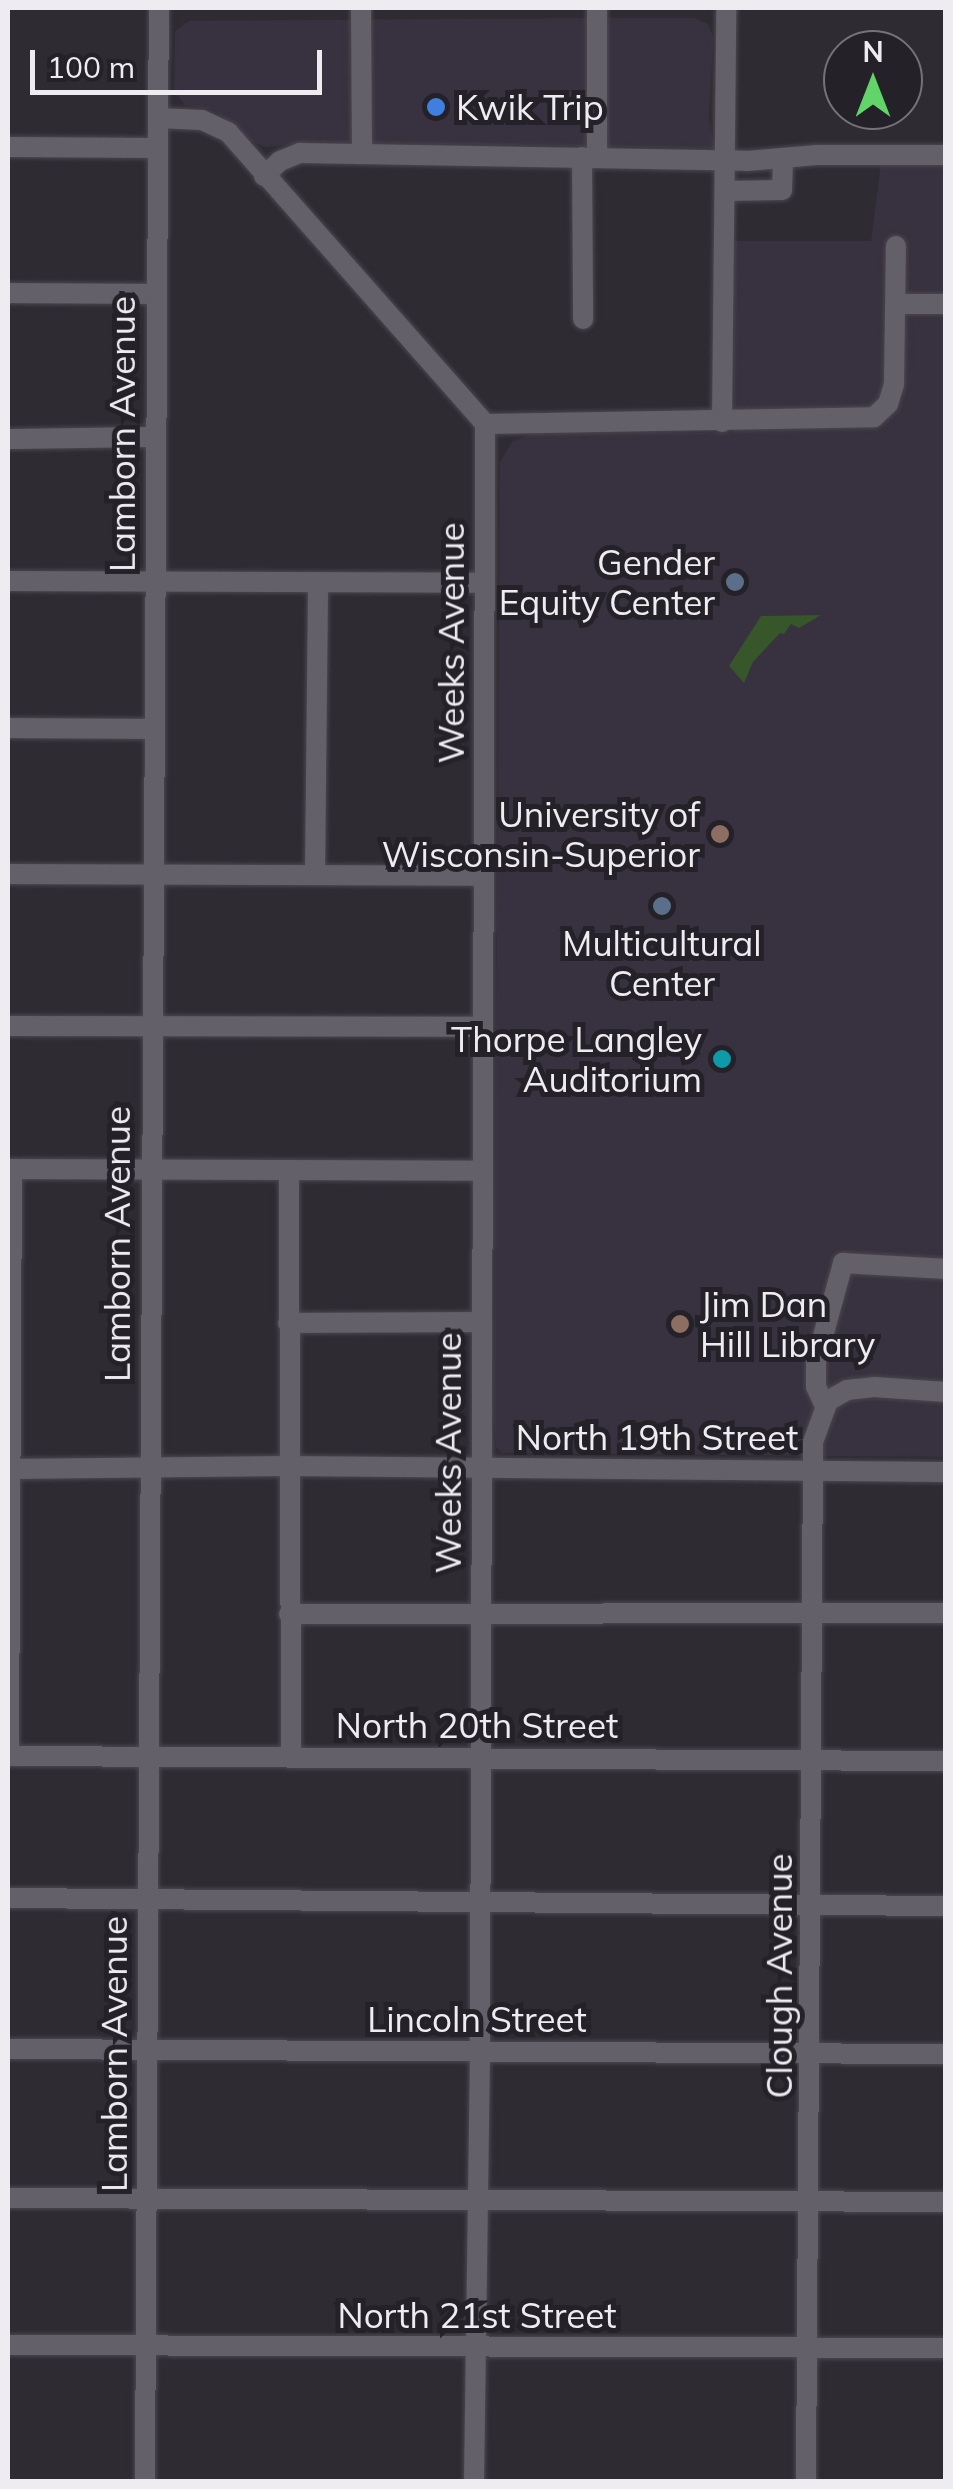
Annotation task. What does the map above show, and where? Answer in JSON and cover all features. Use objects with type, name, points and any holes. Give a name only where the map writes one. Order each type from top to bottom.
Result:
[{"type":"street","name":"Lamborn Avenue","points":[[145,2482],[159,8]]},
{"type":"street","points":[[361,8],[362,154]]},
{"type":"street","points":[[583,319],[597,8]]},
{"type":"street","points":[[722,422],[726,8]]},
{"type":"street","points":[[158,118],[216,124],[484,424],[866,419],[885,409],[892,396],[896,246]]},
{"type":"street","points":[[8,147],[158,148]]},
{"type":"street","points":[[264,176],[293,154],[725,160],[946,155]]},
{"type":"street","points":[[724,191],[782,190],[782,159]]},
{"type":"street","points":[[8,293],[155,294]]},
{"type":"street","points":[[896,304],[946,304]]},
{"type":"street","name":"Weeks Avenue","points":[[474,2482],[480,2051],[484,424]]},
{"type":"street","points":[[8,439],[154,437]]},
{"type":"street","points":[[8,581],[484,583]]},
{"type":"street","points":[[315,875],[318,582]]},
{"type":"street","points":[[8,728],[153,729]]},
{"type":"street","points":[[8,874],[482,876]]},
{"type":"street","points":[[8,1026],[483,1028]]},
{"type":"street","points":[[8,1756],[10,1169],[482,1171]]},
{"type":"street","points":[[288,1170],[291,1756]]},
{"type":"street","points":[[946,1270],[843,1264],[815,1368],[816,1388],[825,1406],[832,1397],[858,1387],[946,1392]]},
{"type":"street","points":[[288,1324],[481,1322]]},
{"type":"street","name":"Clough Avenue","points":[[806,2482],[811,2200],[812,1471],[814,1435],[825,1406]]},
{"type":"street","name":"North 19th Street","points":[[9,1469],[287,1466],[946,1472]]},
{"type":"street","points":[[289,1614],[946,1614]]},
{"type":"street","name":"North 20th Street","points":[[8,1756],[946,1761]]},
{"type":"street","points":[[8,1898],[946,1906]]},
{"type":"street","name":"Lincoln Street","points":[[8,2049],[946,2054]]},
{"type":"street","points":[[8,2198],[946,2202]]},
{"type":"street","name":"North 21st Street","points":[[8,2344],[946,2348]]},
{"type":"shaded area","points":[[694,18],[708,24],[713,37],[709,118],[714,148],[318,142],[267,147],[254,143],[214,110],[185,105],[174,91],[175,31],[189,21]]},
{"type":"shaded area","name":"University of Wisconsin-Superior","points":[[881,163],[945,163],[945,1457],[502,1453],[496,1447],[494,1419],[500,462],[512,442],[533,432],[734,433],[734,241],[871,241]]},
{"type":"green space","points":[[821,615],[799,628],[791,624],[784,634],[780,633],[753,662],[744,683],[729,666],[761,616]]},
{"type":"place","name":"Kwik Trip","points":[[436,107]]},
{"type":"place","name":"Gender Equity Center","points":[[735,582]]},
{"type":"place","name":"University of Wisconsin-Superior","points":[[720,834]]},
{"type":"place","name":"Multicultural Center","points":[[662,906]]},
{"type":"place","name":"Thorpe Langley Auditorium","points":[[722,1059]]},
{"type":"place","name":"Jim Dan Hill Library","points":[[680,1324]]}]
